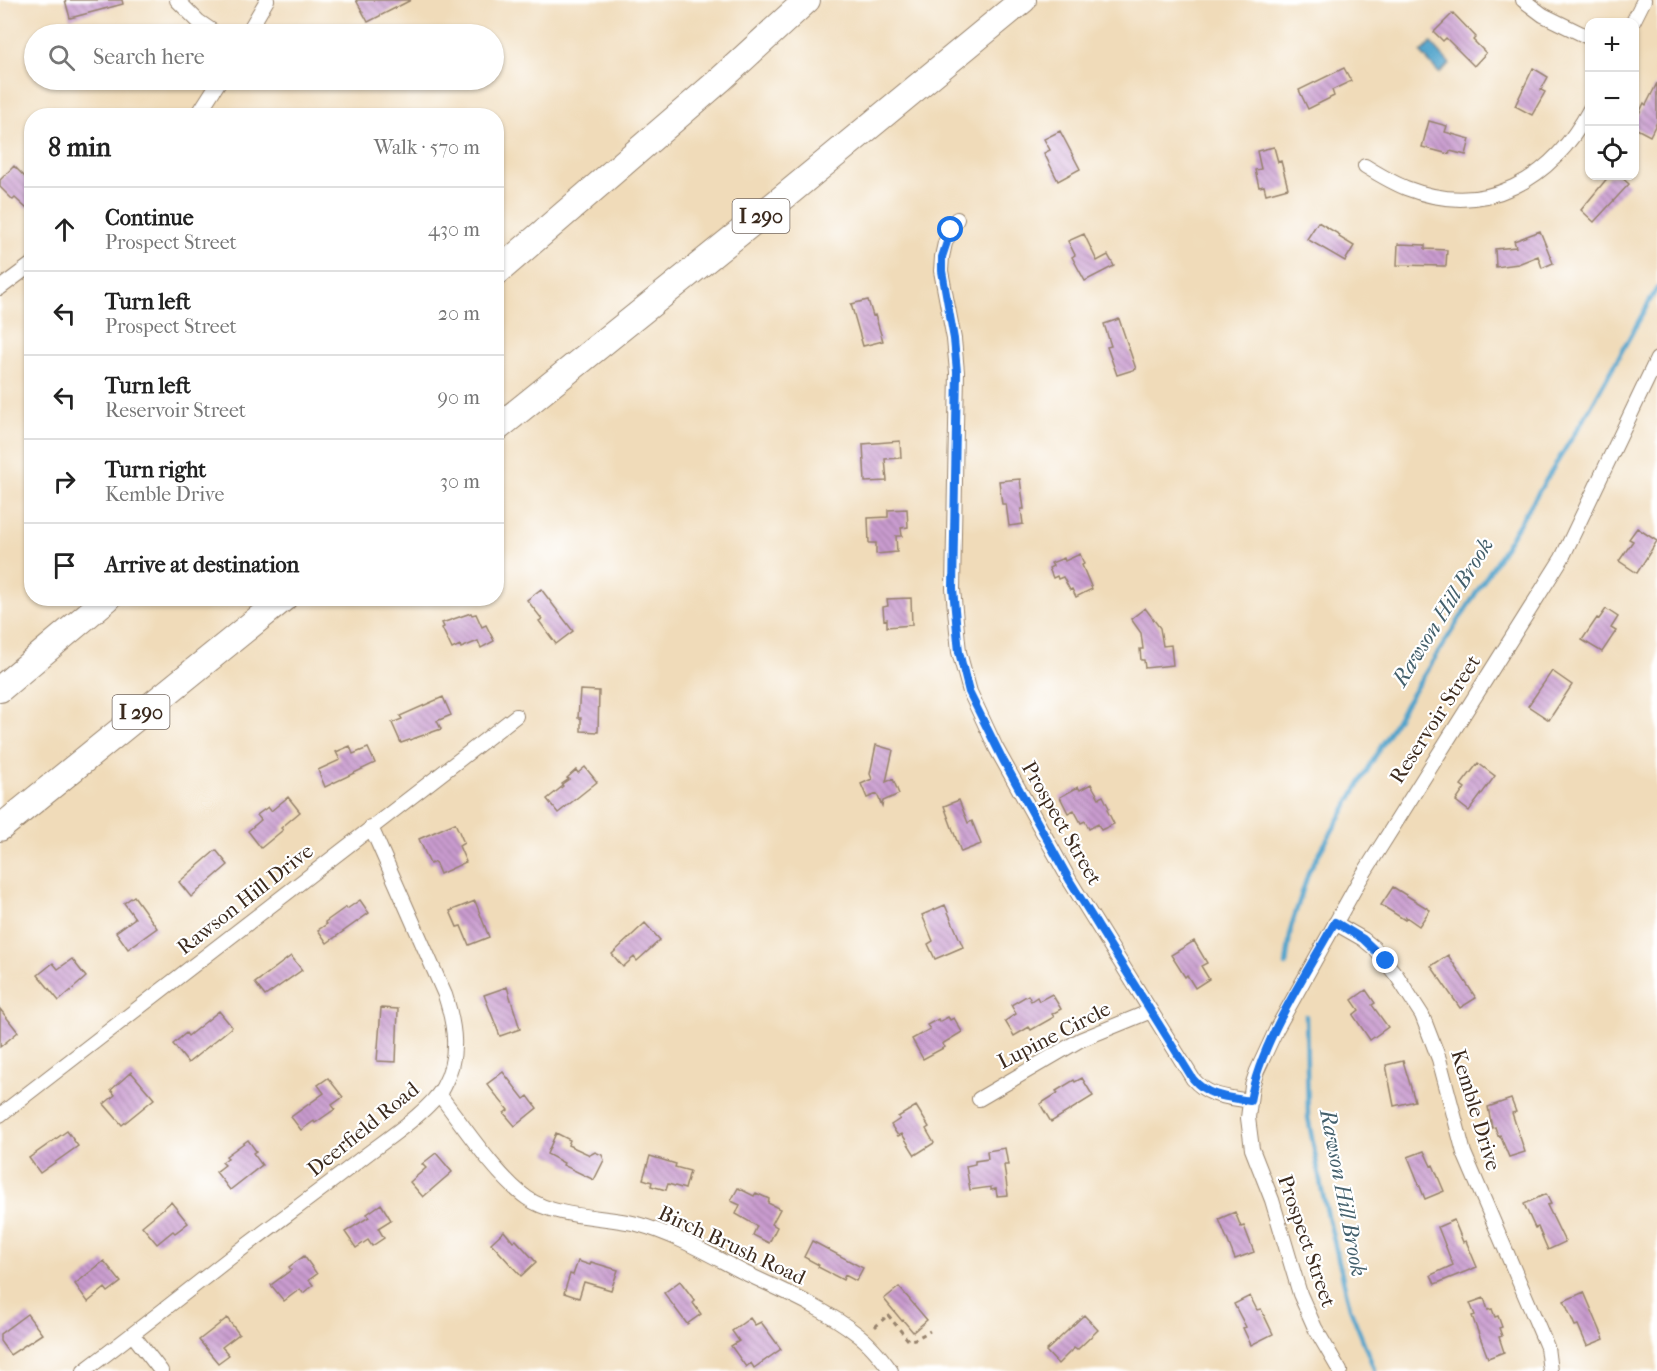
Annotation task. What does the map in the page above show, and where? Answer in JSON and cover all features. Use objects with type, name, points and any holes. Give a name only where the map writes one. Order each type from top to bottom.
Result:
[{"type":"highway","points":[[504,266],[712,87],[807,0]]},
{"type":"highway","name":"I 290","points":[[504,423],[764,214],[1023,0]]},
{"type":"highway","points":[[0,689],[99,606]]},
{"type":"highway","name":"I 290","points":[[0,828],[274,606]]},
{"type":"street","points":[[177,0],[202,24]]},
{"type":"street","points":[[253,24],[267,0]]},
{"type":"street","points":[[1523,0],[1543,15],[1585,36]]},
{"type":"street","points":[[1635,18],[1644,0]]},
{"type":"street","points":[[202,108],[214,90]]},
{"type":"street","points":[[1365,166],[1403,187],[1433,196],[1467,199],[1499,193],[1529,179],[1554,159],[1575,134],[1585,117]]},
{"type":"street","name":"Prospect Street","points":[[957,219],[945,243],[942,271],[954,339],[957,372],[953,589],[959,652],[964,672],[978,710],[1032,815],[1070,881],[1199,1086],[1211,1094],[1250,1101],[1248,1118],[1252,1149],[1272,1200],[1297,1284],[1315,1328],[1340,1371]]},
{"type":"street","points":[[0,288],[24,270]]},
{"type":"street","name":"Reservoir Street","points":[[1250,1101],[1252,1086],[1263,1056],[1335,922],[1426,772],[1562,558],[1657,360]]},
{"type":"street","name":"Rawson Hill Drive","points":[[0,1115],[516,716]]},
{"type":"street","name":"Deerfield Road","points":[[84,1371],[339,1177],[439,1094],[448,1076],[454,1053],[455,1036],[452,1017],[445,995],[371,827]]},
{"type":"street","name":"Kemble Drive","points":[[1335,922],[1374,948],[1397,975],[1422,1016],[1439,1059],[1464,1153],[1547,1347],[1550,1371]]},
{"type":"street","name":"Lupine Circle","points":[[979,1099],[1080,1040],[1151,1011]]},
{"type":"street","name":"Birch Brush Road","points":[[439,1094],[511,1185],[527,1198],[539,1205],[569,1213],[612,1219],[654,1229],[682,1241],[834,1318],[859,1335],[891,1371]]},
{"type":"street","points":[[133,1335],[160,1371]]},
{"type":"path","points":[[875,1327],[888,1315],[908,1340],[930,1331]]},
{"type":"water","points":[[1431,43],[1450,64],[1439,73],[1421,53]]},
{"type":"building","points":[[65,0],[122,0],[123,4],[70,18]]},
{"type":"building","points":[[356,0],[411,0],[368,22]]},
{"type":"building","points":[[1453,13],[1476,37],[1473,40],[1486,53],[1474,66],[1446,38],[1443,41],[1434,32]]},
{"type":"building","points":[[1344,68],[1351,81],[1332,90],[1334,96],[1308,109],[1299,90]]},
{"type":"building","points":[[1533,68],[1548,77],[1541,90],[1545,92],[1532,115],[1515,106]]},
{"type":"building","points":[[1657,83],[1657,122],[1650,136],[1639,130],[1639,114],[1644,103],[1646,105]]},
{"type":"building","points":[[1429,121],[1447,126],[1445,132],[1470,139],[1466,155],[1450,151],[1449,154],[1422,147]]},
{"type":"building","points":[[1060,131],[1080,169],[1058,181],[1044,153],[1050,150],[1044,139]]},
{"type":"building","points":[[1274,147],[1278,162],[1281,161],[1288,188],[1266,194],[1264,186],[1259,187],[1255,170],[1261,169],[1257,151]]},
{"type":"building","points":[[14,166],[24,176],[24,206],[15,198],[13,200],[0,187],[0,180]]},
{"type":"building","points":[[1606,180],[1624,180],[1629,184],[1594,222],[1581,210]]},
{"type":"building","points":[[1318,222],[1354,246],[1345,261],[1307,239]]},
{"type":"building","points":[[1540,231],[1553,263],[1542,268],[1538,256],[1518,264],[1496,267],[1495,249],[1516,247],[1514,241]]},
{"type":"building","points":[[1084,234],[1097,261],[1108,255],[1114,266],[1085,281],[1072,257],[1075,255],[1068,241]]},
{"type":"building","points":[[1398,244],[1425,245],[1425,249],[1447,250],[1446,266],[1397,265]]},
{"type":"building","points":[[868,300],[883,341],[863,346],[851,304]]},
{"type":"building","points":[[1119,319],[1136,369],[1117,375],[1107,347],[1111,346],[1104,324]]},
{"type":"building","points":[[900,441],[901,458],[885,459],[887,481],[865,482],[863,444]]},
{"type":"building","points":[[1020,479],[1024,509],[1021,509],[1023,524],[1009,526],[1006,504],[1002,504],[999,481]]},
{"type":"building","points":[[907,509],[908,527],[901,528],[902,536],[896,536],[897,552],[876,554],[876,543],[869,543],[868,518],[888,517],[888,510]]},
{"type":"building","points":[[1637,528],[1657,541],[1637,573],[1619,561],[1633,541],[1629,539]]},
{"type":"building","points":[[1080,554],[1092,589],[1076,597],[1063,577],[1053,578],[1049,568],[1053,566],[1051,563],[1064,558],[1065,561]]},
{"type":"building","points":[[541,589],[573,631],[556,644],[539,621],[542,619],[527,600]]},
{"type":"building","points":[[911,598],[912,625],[887,627],[883,607],[888,606],[887,599]]},
{"type":"building","points":[[1145,608],[1160,628],[1163,646],[1171,645],[1173,665],[1145,668],[1144,660],[1141,660],[1140,649],[1143,649],[1141,633],[1131,619]]},
{"type":"building","points":[[1606,609],[1618,617],[1611,628],[1616,631],[1602,652],[1582,640]]},
{"type":"building","points":[[471,613],[476,614],[482,627],[486,625],[494,641],[481,648],[478,641],[452,649],[442,623]]},
{"type":"building","points":[[1552,671],[1572,685],[1549,720],[1528,706]]},
{"type":"building","points":[[580,690],[599,691],[598,732],[581,731],[581,718],[578,718]]},
{"type":"building","points":[[443,697],[451,715],[437,721],[441,729],[401,743],[392,723],[402,719],[400,716]]},
{"type":"building","points":[[876,745],[893,750],[886,782],[893,779],[899,794],[883,801],[882,806],[877,794],[867,798],[861,784],[872,779],[870,774]]},
{"type":"building","points":[[350,746],[353,754],[368,748],[375,763],[325,787],[318,770],[340,760],[336,752]]},
{"type":"building","points":[[1478,763],[1495,776],[1469,811],[1456,801],[1465,788],[1461,785]]},
{"type":"building","points":[[585,767],[597,782],[558,813],[547,799],[563,786],[562,784],[576,770],[578,773]]},
{"type":"building","points":[[1091,784],[1099,798],[1103,796],[1114,824],[1101,830],[1098,824],[1089,829],[1085,821],[1081,823],[1074,810],[1068,813],[1060,797],[1078,787],[1080,790]]},
{"type":"building","points":[[288,797],[300,812],[261,848],[248,831],[261,820],[257,815],[268,807],[271,811]]},
{"type":"building","points":[[959,800],[968,823],[972,821],[981,844],[961,852],[944,806]]},
{"type":"building","points":[[455,823],[464,843],[459,846],[466,862],[440,874],[435,862],[430,864],[419,839]]},
{"type":"building","points":[[216,850],[228,865],[191,897],[179,882]]},
{"type":"building","points":[[1393,887],[1430,910],[1419,926],[1381,905]]},
{"type":"building","points":[[134,896],[157,928],[128,949],[116,932],[135,918],[124,903]]},
{"type":"building","points":[[360,900],[369,913],[327,943],[318,930],[346,907],[347,909]]},
{"type":"building","points":[[475,901],[489,937],[469,945],[461,926],[457,927],[450,911]]},
{"type":"building","points":[[945,905],[963,947],[935,959],[928,944],[933,941],[922,915]]},
{"type":"building","points":[[645,923],[660,940],[637,961],[634,957],[623,967],[612,954]]},
{"type":"building","points":[[1194,941],[1207,963],[1201,966],[1209,979],[1195,988],[1171,955]]},
{"type":"building","points":[[1448,955],[1476,998],[1460,1008],[1431,966]]},
{"type":"building","points":[[291,956],[302,970],[265,996],[255,983]]},
{"type":"building","points":[[72,959],[86,977],[59,1001],[38,975],[53,963],[58,969]]},
{"type":"building","points":[[507,987],[520,1029],[500,1036],[484,995]]},
{"type":"building","points":[[1366,990],[1375,1003],[1372,1005],[1388,1027],[1370,1040],[1353,1015],[1359,1010],[1352,1000]]},
{"type":"building","points":[[1052,994],[1061,1009],[1052,1014],[1054,1017],[1031,1030],[1029,1027],[1014,1036],[1005,1021],[1016,1014],[1011,1005],[1028,995],[1031,1001],[1037,997],[1039,1001]]},
{"type":"building","points":[[381,1008],[398,1009],[396,1062],[377,1061]]},
{"type":"building","points":[[0,1009],[18,1032],[0,1047]]},
{"type":"building","points":[[219,1011],[232,1027],[188,1063],[173,1044],[186,1033],[188,1036]]},
{"type":"building","points":[[948,1017],[950,1020],[954,1018],[962,1032],[942,1044],[945,1047],[923,1059],[912,1039],[930,1029],[927,1025]]},
{"type":"building","points":[[1403,1061],[1415,1101],[1394,1106],[1386,1065]]},
{"type":"building","points":[[131,1072],[154,1099],[122,1125],[104,1104],[115,1095],[111,1090]]},
{"type":"building","points":[[503,1072],[524,1099],[528,1096],[537,1108],[515,1126],[504,1113],[508,1110],[487,1084]]},
{"type":"building","points":[[328,1078],[343,1097],[332,1105],[335,1109],[301,1130],[291,1117],[324,1093],[318,1085]]},
{"type":"building","points":[[1082,1078],[1093,1096],[1051,1122],[1040,1104],[1058,1093],[1056,1091]]},
{"type":"building","points":[[1511,1099],[1516,1112],[1512,1113],[1525,1152],[1509,1157],[1500,1135],[1498,1136],[1495,1127],[1492,1128],[1488,1107]]},
{"type":"building","points":[[916,1106],[929,1127],[926,1129],[934,1143],[915,1155],[902,1134],[898,1136],[891,1125],[900,1119],[898,1117]]},
{"type":"building","points":[[67,1131],[78,1146],[40,1173],[29,1158]]},
{"type":"building","points":[[556,1133],[570,1140],[568,1145],[590,1155],[595,1152],[602,1155],[604,1160],[594,1180],[563,1165],[564,1163],[547,1154]]},
{"type":"building","points":[[248,1140],[256,1151],[253,1153],[262,1165],[230,1190],[216,1172],[225,1165],[222,1162],[228,1158],[226,1156]]},
{"type":"building","points":[[1005,1148],[1008,1165],[1004,1165],[1008,1195],[997,1196],[996,1189],[991,1190],[991,1187],[970,1190],[966,1166],[975,1164],[975,1161],[988,1159],[987,1151]]},
{"type":"building","points":[[1424,1151],[1444,1191],[1425,1199],[1408,1157]]},
{"type":"building","points":[[436,1153],[452,1172],[423,1197],[410,1182],[426,1168],[422,1164]]},
{"type":"building","points":[[650,1156],[690,1171],[685,1189],[668,1184],[666,1190],[651,1186],[652,1182],[643,1179]]},
{"type":"building","points":[[738,1188],[754,1196],[756,1193],[769,1199],[768,1203],[780,1209],[772,1224],[777,1227],[769,1243],[753,1235],[757,1226],[736,1214],[740,1205],[731,1201]]},
{"type":"building","points":[[1546,1194],[1551,1204],[1547,1205],[1565,1242],[1548,1250],[1524,1204]]},
{"type":"building","points":[[171,1202],[188,1223],[157,1244],[142,1226]]},
{"type":"building","points":[[381,1204],[391,1220],[378,1228],[384,1238],[372,1246],[368,1240],[356,1248],[345,1232],[369,1217],[367,1214]]},
{"type":"building","points":[[1235,1212],[1241,1227],[1244,1226],[1254,1252],[1235,1259],[1219,1219]]},
{"type":"building","points":[[1454,1220],[1477,1267],[1435,1284],[1431,1275],[1453,1265],[1438,1227]]},
{"type":"building","points":[[504,1231],[513,1242],[516,1240],[536,1262],[521,1276],[491,1243]]},
{"type":"building","points":[[812,1241],[863,1268],[856,1281],[845,1275],[843,1280],[804,1257]]},
{"type":"building","points":[[304,1256],[317,1274],[309,1280],[313,1285],[303,1293],[300,1289],[284,1301],[271,1285],[291,1270],[289,1267]]},
{"type":"building","points":[[104,1261],[121,1282],[108,1292],[105,1288],[88,1302],[75,1284]]},
{"type":"building","points":[[578,1261],[590,1265],[591,1262],[618,1270],[611,1290],[584,1282],[579,1298],[564,1293],[570,1274],[573,1275]]},
{"type":"building","points":[[680,1281],[695,1301],[693,1303],[701,1314],[687,1324],[664,1293]]},
{"type":"building","points":[[899,1287],[927,1320],[913,1332],[884,1299]]},
{"type":"building","points":[[1584,1292],[1604,1339],[1587,1346],[1564,1301]]},
{"type":"building","points":[[1250,1296],[1257,1310],[1261,1309],[1273,1334],[1251,1345],[1243,1328],[1246,1327],[1234,1304]]},
{"type":"building","points":[[1484,1298],[1488,1310],[1492,1309],[1495,1317],[1498,1316],[1502,1327],[1499,1328],[1502,1336],[1499,1337],[1504,1352],[1488,1358],[1472,1316],[1475,1315],[1470,1303]]},
{"type":"building","points":[[27,1314],[42,1334],[10,1355],[0,1341],[0,1334]]},
{"type":"building","points":[[1084,1315],[1098,1330],[1077,1350],[1074,1348],[1058,1364],[1046,1351]]},
{"type":"building","points":[[227,1318],[239,1334],[222,1347],[229,1355],[218,1363],[199,1340]]},
{"type":"building","points":[[750,1318],[755,1325],[761,1322],[781,1349],[754,1368],[751,1363],[746,1367],[731,1346],[739,1341],[732,1331]]},
{"type":"waterway","name":"Rawson Hill Brook","points":[[1286,965],[1291,927],[1309,871],[1405,705],[1589,410],[1657,288]]},
{"type":"waterway","name":"Rawson Hill Brook","points":[[1306,1016],[1308,1117],[1322,1191],[1350,1308],[1375,1371]]},
{"type":"route","points":[[951,230],[945,243],[942,271],[954,339],[957,372],[953,589],[959,652],[969,692],[996,748],[1070,881],[1193,1079],[1211,1094],[1250,1101],[1252,1086],[1263,1056],[1335,922],[1363,939],[1386,961]]}]
